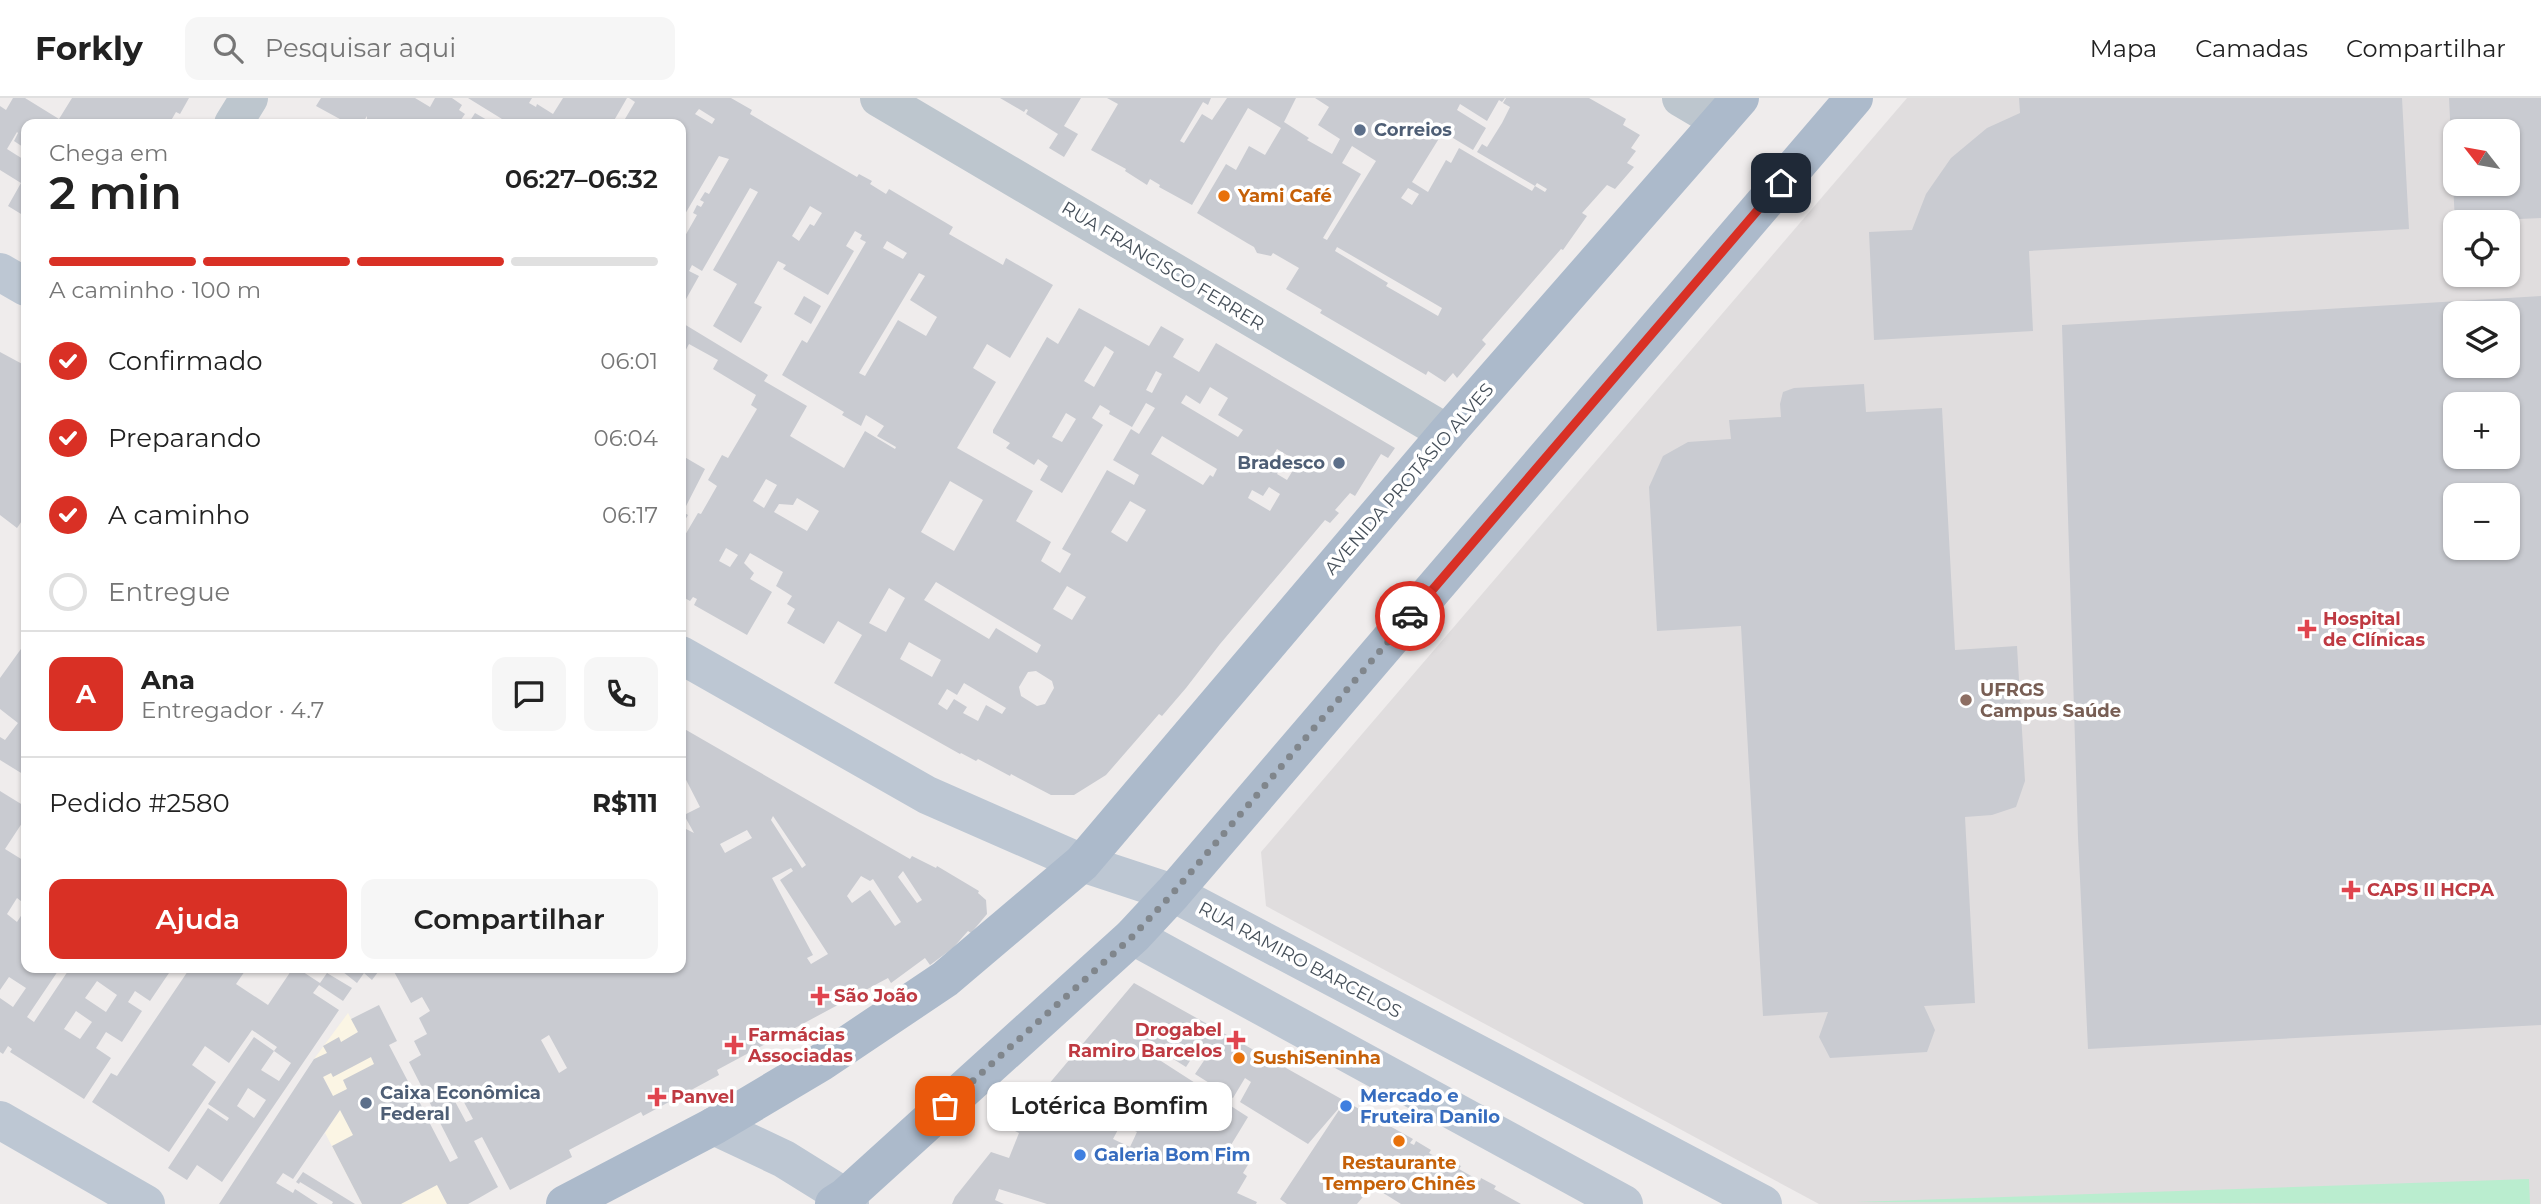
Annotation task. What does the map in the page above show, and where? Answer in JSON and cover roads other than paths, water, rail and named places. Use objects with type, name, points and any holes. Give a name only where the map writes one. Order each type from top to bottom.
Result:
[{"type":"main road","points":[[714,1126],[784,1159],[843,1202],[1133,936],[1173,893],[1854,98]]},
{"type":"main road","name":"AVENIDA PROTÁSIO ALVES","points":[[565,1204],[714,1126],[820,1063],[945,979],[1082,863],[1447,433],[1730,109]]},
{"type":"main road","points":[[0,272],[21,284]]},
{"type":"main road","name":"RUA RAMIRO BARCELOS","points":[[686,658],[927,795],[1082,863],[1173,893],[1763,1204]]},
{"type":"main road","points":[[1133,936],[1624,1204]]},
{"type":"main road","points":[[0,1120],[146,1204]]},
{"type":"street","points":[[236,119],[249,98]]},
{"type":"street","name":"RUA FRANCISCO FERRER","points":[[879,98],[1447,433]]},
{"type":"street","points":[[1681,98],[1730,109]]},
{"type":"place","name":"Correios","points":[[1360,130]]},
{"type":"place","name":"Yami Café","points":[[1224,196]]},
{"type":"place","name":"Bradesco","points":[[1339,463]]},
{"type":"place","name":"Hospital de Clínicas","points":[[2307,629]]},
{"type":"place","name":"UFRGS Campus Saúde","points":[[1966,700]]},
{"type":"place","name":"CAPS II HCPA","points":[[2351,890]]},
{"type":"place","name":"São João","points":[[820,996]]},
{"type":"place","name":"Drogabel Ramiro Barcelos","points":[[1236,1040]]},
{"type":"place","name":"Farmácias Associadas","points":[[734,1045]]},
{"type":"place","name":"SushiSeninha","points":[[1239,1058]]},
{"type":"place","name":"Panvel","points":[[657,1097]]},
{"type":"place","name":"Caixa Econômica Federal","points":[[366,1103]]},
{"type":"place","name":"Lotérica Bomfim","points":[[945,1106]]},
{"type":"place","name":"Mercado e Fruteira Danilo","points":[[1346,1106]]},
{"type":"place","name":"Restaurante Tempero Chinês","points":[[1399,1141]]},
{"type":"place","name":"Galeria Bom Fim","points":[[1080,1155]]}]
